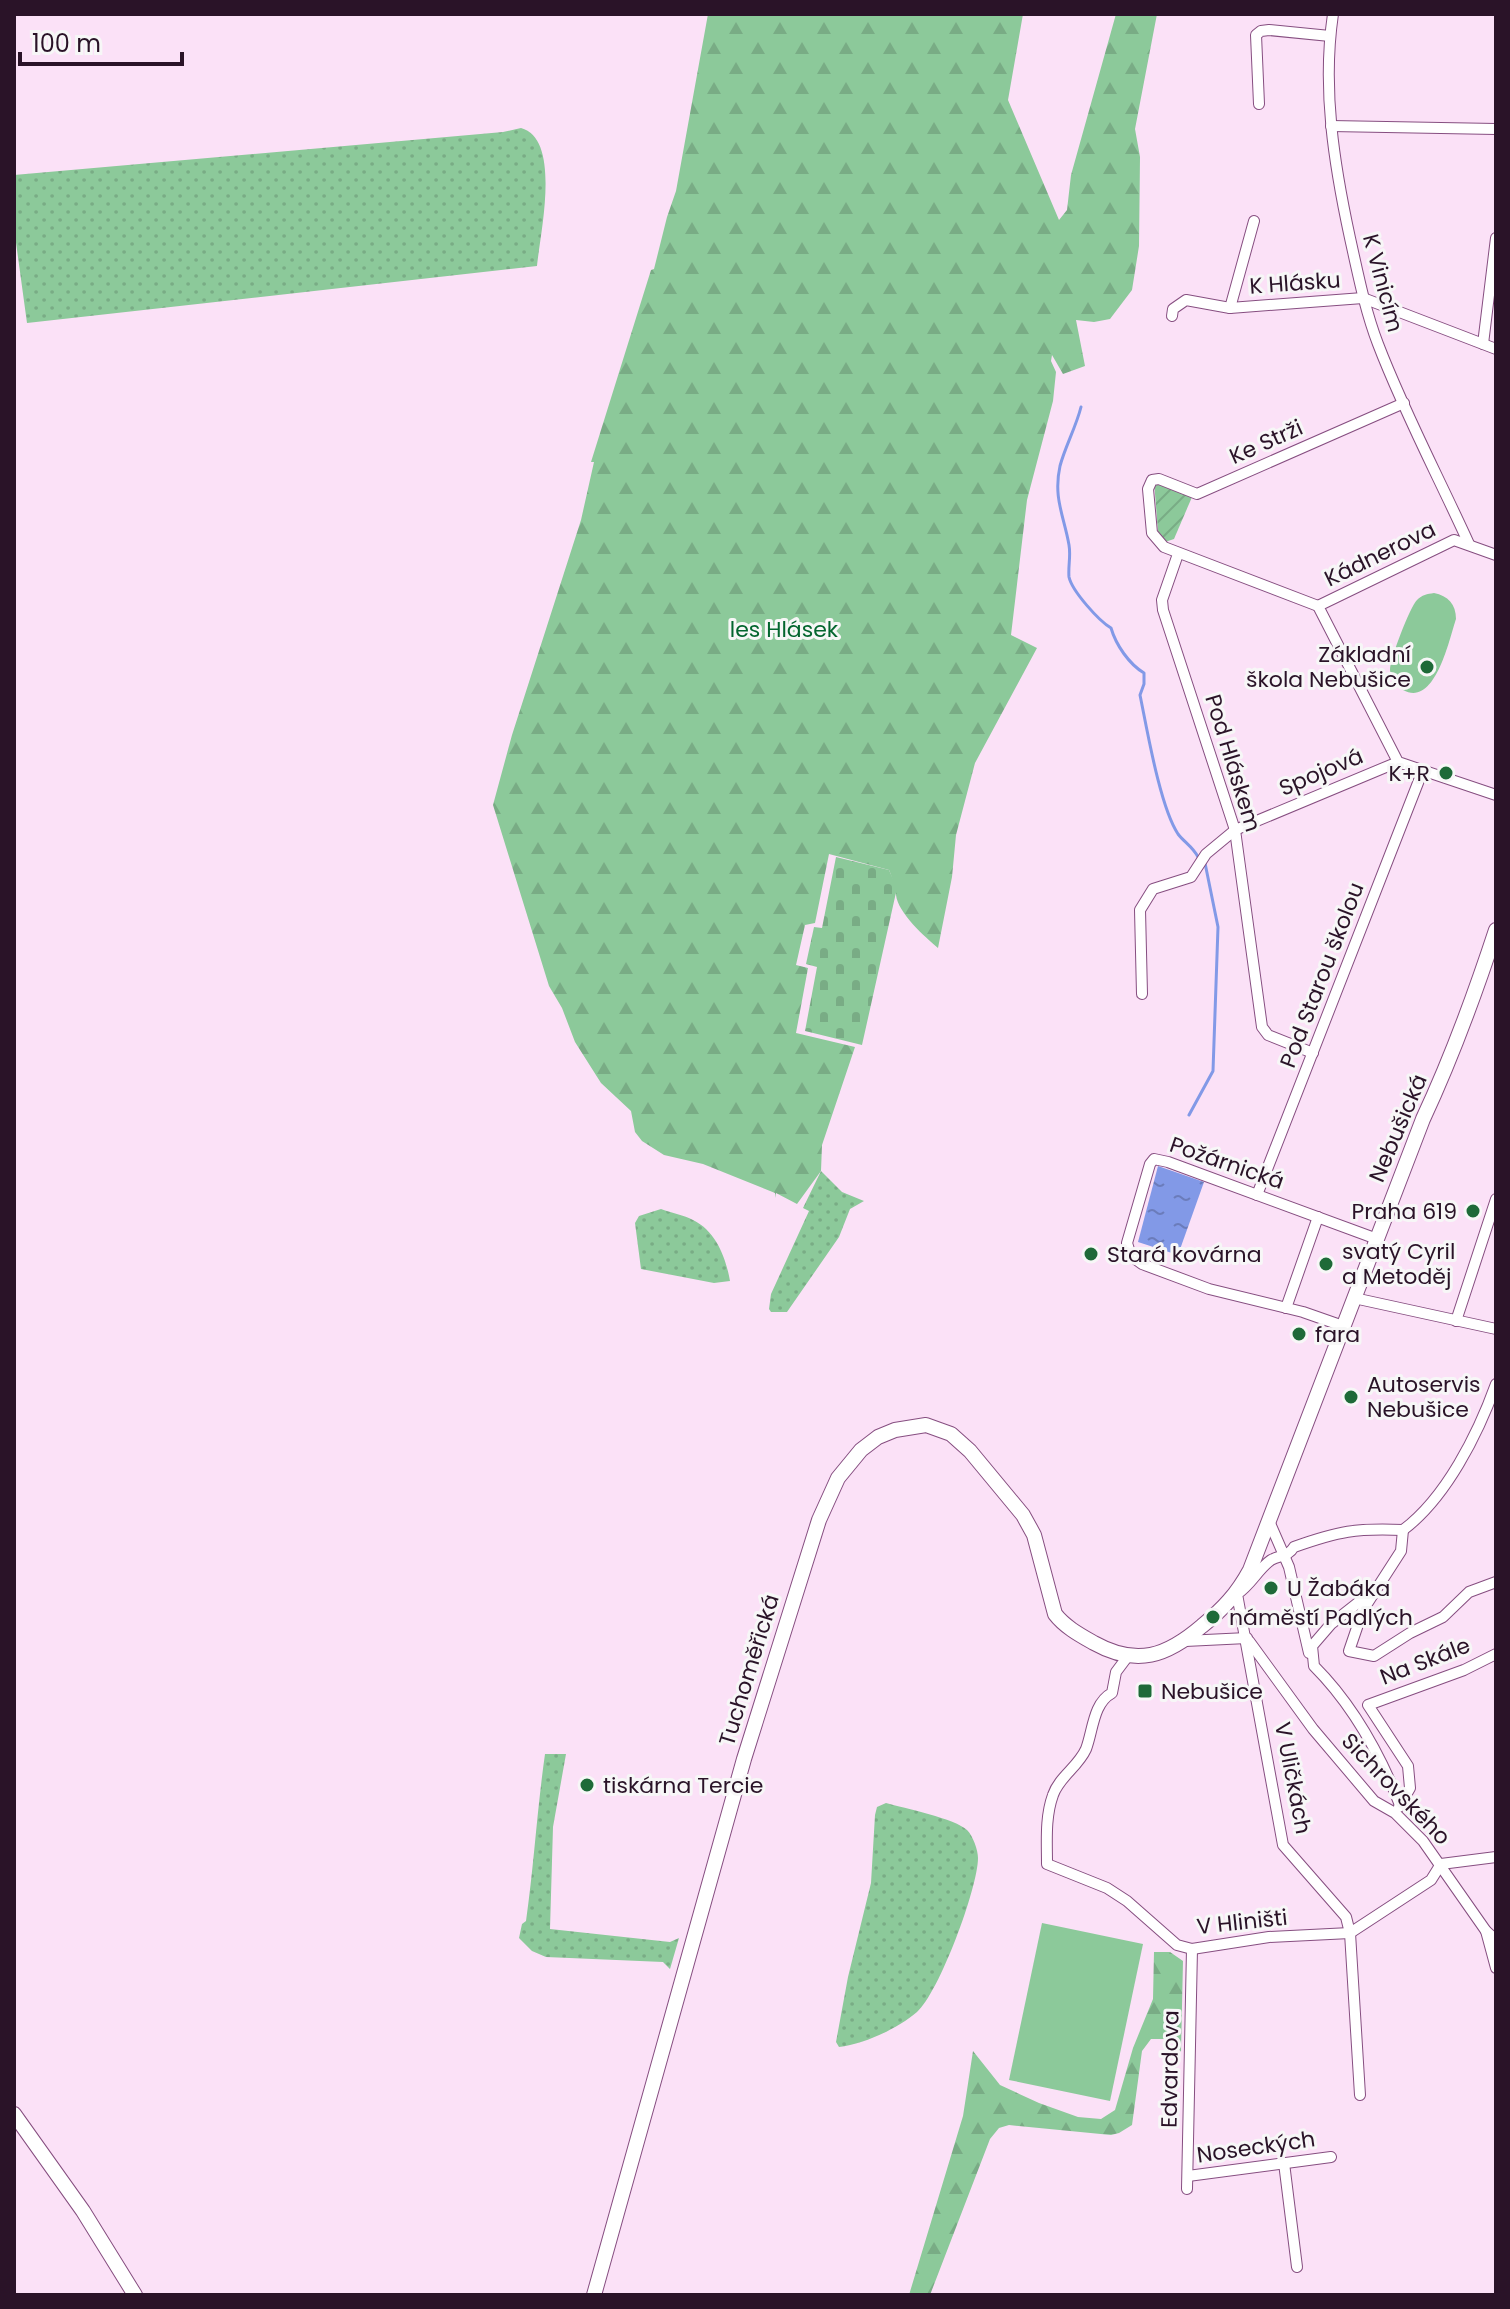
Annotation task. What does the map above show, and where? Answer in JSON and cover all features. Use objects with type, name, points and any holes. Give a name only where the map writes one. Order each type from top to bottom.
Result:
[{"type":"street","name":"K Vinicím","points":[[1333,14],[1327,79],[1331,126],[1343,204],[1363,298],[1378,345],[1469,544]]},
{"type":"street","points":[[1259,104],[1256,35],[1269,30],[1330,36]]},
{"type":"street","points":[[1331,126],[1496,129]]},
{"type":"street","name":"K Hlásku","points":[[1230,308],[1254,221]]},
{"type":"street","points":[[1483,344],[1496,238]]},
{"type":"street","points":[[1363,298],[1496,349]]},
{"type":"street","name":"K Hlásku","points":[[1172,316],[1173,309],[1186,300],[1230,308],[1363,298]]},
{"type":"street","name":"Ke Strži","points":[[1178,554],[1164,547],[1152,533],[1148,489],[1152,480],[1159,479],[1197,494],[1404,403]]},
{"type":"street","name":"Kádnerova","points":[[1398,762],[1318,606],[1451,541],[1469,544],[1496,555]]},
{"type":"street","points":[[1178,554],[1318,606]]},
{"type":"street","name":"Pod Hláskem","points":[[1178,554],[1162,600],[1163,610],[1235,830],[1262,1027],[1268,1035],[1313,1053]]},
{"type":"street","points":[[1398,762],[1496,795]]},
{"type":"street","name":"Spojová","points":[[1142,994],[1140,910],[1153,889],[1191,877],[1206,854],[1235,830],[1398,762]]},
{"type":"street","name":"Pod Starou školou","points":[[1257,1195],[1423,770]]},
{"type":"street","name":"Nebušická","points":[[1269,1521],[1423,1119],[1449,1062],[1496,930]]},
{"type":"street","name":"Požárnická","points":[[1286,1308],[1209,1289],[1149,1267],[1131,1256],[1127,1250],[1150,1164],[1154,1159],[1377,1239]]},
{"type":"street","points":[[1456,1321],[1496,1199]]},
{"type":"street","points":[[1318,1217],[1286,1308],[1343,1326]]},
{"type":"street","points":[[1354,1298],[1496,1329]]},
{"type":"street","points":[[1496,1384],[1474,1437],[1450,1475],[1422,1513],[1403,1530],[1401,1551],[1357,1624],[1349,1651],[1374,1656],[1443,1617],[1469,1592],[1496,1582]]},
{"type":"street","name":"Tuchoměřická","points":[[594,2295],[771,1668],[819,1520],[838,1478],[850,1462],[878,1437],[895,1430],[926,1425],[951,1434],[970,1451],[1023,1515],[1034,1535],[1055,1614],[1063,1623],[1104,1649],[1128,1656]]},
{"type":"street","points":[[1269,1521],[1289,1567],[1304,1638],[1314,1666],[1337,1689],[1388,1773],[1397,1809]]},
{"type":"street","points":[[1184,1641],[1247,1638],[1237,1594],[1269,1521]]},
{"type":"street","points":[[1128,1656],[1154,1655],[1184,1641],[1250,1586],[1272,1560],[1291,1553],[1294,1547],[1348,1530],[1403,1530]]},
{"type":"street","points":[[1314,1666],[1312,1646],[1331,1624],[1377,1588]]},
{"type":"street","name":"Sichrovského","points":[[1247,1638],[1313,1729],[1374,1801],[1397,1809],[1441,1864],[1486,1931],[1496,1940]]},
{"type":"street","name":"V Uličkách","points":[[1247,1638],[1283,1845],[1346,1917],[1350,1933],[1360,2095]]},
{"type":"street","name":"Na Skále","points":[[1397,1809],[1410,1788],[1408,1766],[1368,1705],[1464,1670],[1496,1654]]},
{"type":"street","name":"V Hliništi","points":[[1128,1656],[1116,1672],[1112,1693],[1105,1696],[1100,1705],[1086,1749],[1053,1792],[1047,1820],[1047,1864],[1107,1888],[1127,1901],[1177,1945],[1192,1949],[1269,1937],[1350,1933]]},
{"type":"street","points":[[1350,1933],[1431,1880],[1441,1864],[1496,1857]]},
{"type":"street","name":"Sichrovského","points":[[1486,1931],[1496,1968]]},
{"type":"street","name":"Edvardova","points":[[1187,2189],[1192,1949]]},
{"type":"street","points":[[14,2114],[83,2211],[135,2295]]},
{"type":"street","name":"Noseckých","points":[[1188,2176],[1331,2157]]},
{"type":"street","points":[[1284,2163],[1297,2267]]},
{"type":"green space","name":"les Hlásek","points":[[708,14],[1023,14],[1008,100],[1059,220],[1067,210],[1071,175],[1116,14],[1157,14],[1135,129],[1140,157],[1139,246],[1132,290],[1110,319],[1094,322],[1076,320],[1085,366],[1063,374],[1052,355],[1056,372],[1053,401],[1027,500],[1011,635],[1037,648],[975,763],[956,835],[952,877],[938,948],[902,909],[889,870],[829,854],[815,923],[805,925],[796,965],[808,968],[796,1033],[855,1047],[822,1145],[821,1171],[797,1204],[776,1193],[775,1198],[775,1193],[703,1164],[664,1155],[642,1141],[635,1132],[631,1111],[601,1083],[575,1042],[562,1008],[549,986],[493,805],[512,735],[581,520],[594,462],[591,462],[676,191]]},
{"type":"green space","points":[[521,128],[534,136],[545,168],[546,189],[537,266],[27,323],[14,228],[14,175]]},
{"type":"green space","points":[[1154,481],[1192,497],[1174,539],[1159,544]]},
{"type":"green space","points":[[1434,593],[1450,602],[1456,619],[1439,669],[1424,689],[1414,693],[1403,690],[1392,679],[1391,664],[1417,600]]},
{"type":"green space","points":[[836,857],[889,870],[897,888],[862,1045],[805,1031],[817,967],[806,964],[814,927],[822,928]]},
{"type":"green space","points":[[821,1171],[842,1192],[864,1201],[850,1209],[839,1237],[787,1312],[771,1312],[771,1294],[809,1211],[803,1208]]},
{"type":"green space","points":[[661,1209],[689,1218],[708,1231],[723,1254],[730,1281],[714,1283],[641,1269],[635,1223],[639,1216]]},
{"type":"green space","points":[[545,1754],[566,1754],[553,1827],[550,1929],[670,1942],[679,1938],[670,1969],[663,1962],[546,1957],[532,1951],[519,1938],[522,1924],[526,1921]]},
{"type":"green space","points":[[886,1803],[941,1818],[967,1830],[977,1851],[976,1872],[956,1939],[926,2001],[917,2012],[890,2030],[859,2043],[839,2047],[836,2042],[848,1977],[871,1883],[875,1815],[877,1807]]},
{"type":"green space","points":[[1042,1923],[1143,1944],[1110,2101],[1009,2080]]},
{"type":"green space","points":[[1154,1952],[1170,1952],[1183,1961],[1181,2052],[1171,2039],[1151,2039],[1142,2051],[1132,2125],[1111,2135],[1009,2125],[999,2128],[990,2139],[930,2295],[909,2295],[963,2116],[973,2051],[1000,2085],[1078,2117],[1101,2119],[1115,2110],[1133,2048],[1153,1999]]},
{"type":"water","points":[[1158,1166],[1204,1182],[1178,1255],[1138,1242]]},
{"type":"waterway","points":[[1081,407],[1058,477],[1058,497],[1070,549],[1069,577],[1087,605],[1111,628],[1124,654],[1144,673],[1140,695],[1165,806],[1178,834],[1198,857]]},
{"type":"waterway","points":[[1189,1115],[1213,1071],[1218,927],[1205,863]]},
{"type":"place","name":"Základní škola Nebušice","points":[[1427,667]]},
{"type":"place","name":"K+R","points":[[1446,773]]},
{"type":"place","name":"Praha 619","points":[[1473,1211]]},
{"type":"place","name":"Stará kovárna","points":[[1091,1254]]},
{"type":"place","name":"svatý Cyril a Metoděj","points":[[1326,1264]]},
{"type":"place","name":"fara","points":[[1299,1334]]},
{"type":"place","name":"Autoservis Nebušice","points":[[1351,1397]]},
{"type":"place","name":"U Žabáka","points":[[1271,1588]]},
{"type":"place","name":"náměstí Padlých","points":[[1213,1617]]},
{"type":"place","name":"Nebušice","points":[[1145,1691]]},
{"type":"place","name":"tiskárna Tercie","points":[[587,1785]]}]
